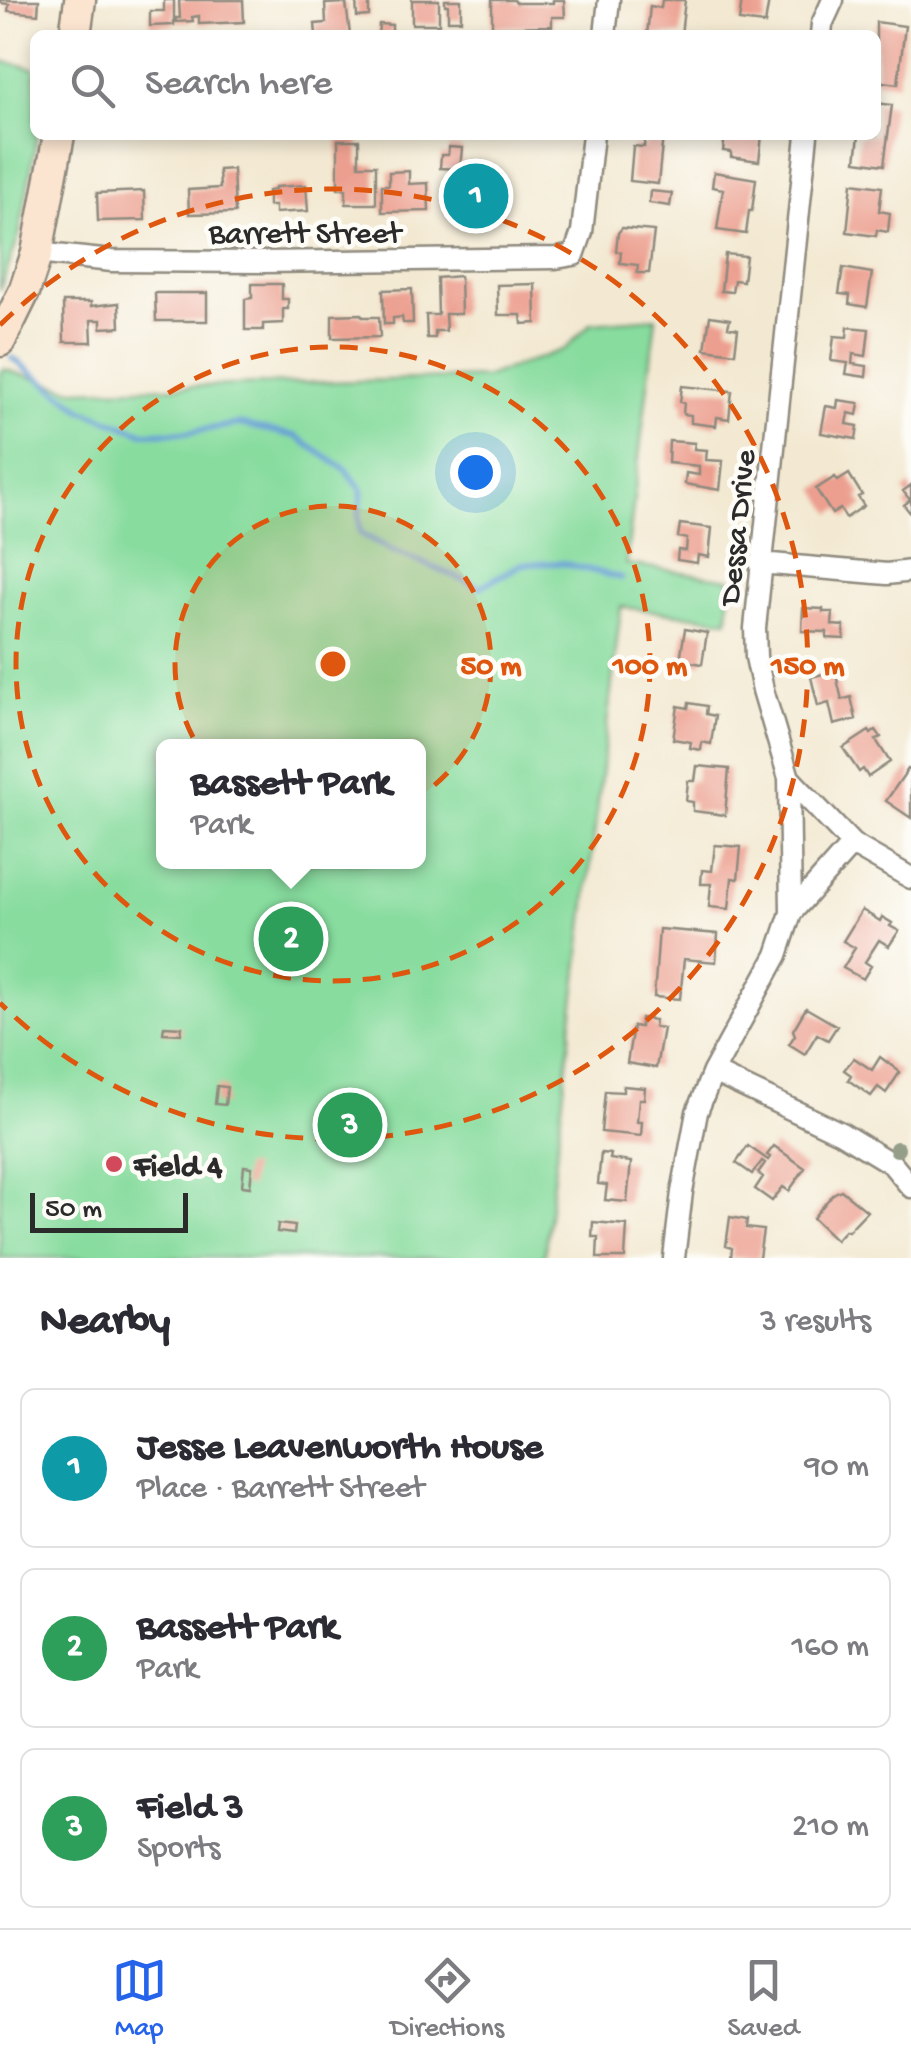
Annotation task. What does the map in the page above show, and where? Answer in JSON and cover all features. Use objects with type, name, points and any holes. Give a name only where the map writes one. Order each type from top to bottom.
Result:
[{"type":"street","points":[[76,30],[80,0]]},
{"type":"street","points":[[606,30],[609,0]]},
{"type":"street","points":[[821,30],[834,0]]},
{"type":"street","points":[[0,341],[37,254],[58,140]]},
{"type":"street","name":"Barrett Street","points":[[37,254],[112,261],[244,262],[574,255],[582,232],[592,140]]},
{"type":"street","name":"Dessa Drive","points":[[674,1258],[697,1112],[713,1072],[777,955],[791,914],[789,778],[756,657],[754,628],[806,140]]},
{"type":"street","points":[[760,563],[887,574],[911,571]]},
{"type":"street","points":[[789,778],[852,844],[911,878]]},
{"type":"street","points":[[791,914],[852,844]]},
{"type":"street","points":[[713,1072],[841,1133],[892,1164],[911,1187]]},
{"type":"green space","points":[[0,61],[30,67],[30,140],[36,140],[19,236],[0,290]]},
{"type":"green space","points":[[656,318],[626,564],[730,579],[728,620],[621,607],[544,1258],[0,1258],[0,373],[3,369],[74,390],[486,377],[565,349],[591,323]]},
{"type":"building","points":[[0,0],[39,0],[38,14],[8,11],[9,4]]},
{"type":"building","points":[[164,0],[174,0],[174,25],[150,26],[150,11],[164,11]]},
{"type":"building","points":[[179,0],[243,0],[244,22],[199,24],[199,16],[192,17],[193,21],[176,22],[180,18]]},
{"type":"building","points":[[356,0],[369,0],[369,16],[357,17]]},
{"type":"building","points":[[412,0],[439,0],[439,24],[412,24]]},
{"type":"building","points":[[445,0],[461,0],[461,20],[448,20]]},
{"type":"building","points":[[492,0],[564,0],[565,17],[552,17],[552,26],[492,27]]},
{"type":"building","points":[[662,0],[685,0],[682,30],[648,30],[650,6],[661,8]]},
{"type":"building","points":[[742,0],[769,0],[765,24],[739,21]]},
{"type":"building","points":[[346,3],[349,30],[316,30],[315,24],[326,23],[325,4]]},
{"type":"building","points":[[876,22],[905,26],[898,84],[881,82],[881,30],[876,30]]},
{"type":"building","points":[[379,24],[392,25],[392,30],[378,30]]},
{"type":"building","points":[[881,104],[892,105],[884,165],[856,161],[858,140],[881,140]]},
{"type":"building","points":[[338,140],[359,140],[359,165],[376,165],[376,204],[346,204],[346,189],[338,189]]},
{"type":"building","points":[[645,140],[662,140],[658,184],[630,181],[633,146],[644,147]]},
{"type":"building","points":[[724,140],[761,140],[759,161],[731,157],[731,152],[723,151]]},
{"type":"building","points":[[449,147],[462,148],[460,169],[440,168],[441,155],[448,155]]},
{"type":"building","points":[[233,169],[235,213],[189,214],[188,190],[220,188],[219,170]]},
{"type":"building","points":[[409,171],[409,184],[428,183],[429,211],[382,212],[382,185],[389,185],[389,172]]},
{"type":"building","points":[[714,172],[756,179],[746,234],[717,230],[723,189],[712,187]]},
{"type":"building","points":[[458,175],[476,175],[476,195],[494,194],[494,218],[459,218]]},
{"type":"building","points":[[852,183],[882,187],[879,211],[890,213],[888,232],[877,230],[876,236],[847,232]]},
{"type":"building","points":[[306,185],[308,211],[275,213],[275,206],[268,206],[268,191],[275,187]]},
{"type":"building","points":[[144,191],[145,220],[98,221],[97,193]]},
{"type":"building","points":[[650,191],[672,193],[670,206],[649,203]]},
{"type":"building","points":[[622,228],[654,231],[649,273],[637,273],[638,265],[620,263],[621,252],[616,251]]},
{"type":"building","points":[[725,254],[746,256],[743,281],[734,280],[732,292],[721,291]]},
{"type":"building","points":[[843,268],[872,273],[867,307],[849,304],[850,295],[839,294]]},
{"type":"building","points":[[460,276],[461,314],[445,314],[446,331],[435,331],[435,338],[427,338],[426,315],[438,315],[437,278]]},
{"type":"building","points":[[252,284],[282,284],[282,299],[288,299],[283,323],[263,324],[263,330],[245,330],[245,299],[252,298]]},
{"type":"building","points":[[535,284],[536,323],[522,324],[521,315],[498,315],[497,285]]},
{"type":"building","points":[[412,289],[413,323],[403,323],[402,317],[393,318],[393,324],[384,324],[383,290]]},
{"type":"building","points":[[155,293],[207,293],[207,321],[156,321]]},
{"type":"building","points":[[63,302],[91,302],[91,306],[119,303],[120,327],[101,328],[101,320],[91,320],[92,342],[64,342]]},
{"type":"building","points":[[332,315],[379,317],[380,337],[332,338]]},
{"type":"building","points":[[710,316],[730,319],[728,327],[738,329],[735,353],[705,349]]},
{"type":"building","points":[[848,327],[869,329],[866,356],[853,354],[852,364],[867,366],[866,377],[846,374],[848,363],[831,361],[834,336],[847,337]]},
{"type":"building","points":[[682,386],[732,391],[729,419],[717,417],[716,426],[691,423],[691,415],[683,414],[684,403],[680,402]]},
{"type":"building","points":[[838,400],[859,403],[857,415],[849,413],[847,424],[858,426],[856,439],[821,433],[826,406],[837,408]]},
{"type":"building","points":[[669,441],[695,443],[694,449],[707,450],[706,460],[723,461],[720,490],[685,484],[686,473],[699,475],[699,466],[668,463]]},
{"type":"building","points":[[849,474],[864,506],[846,518],[840,509],[832,514],[816,489],[835,477],[838,481]]},
{"type":"building","points":[[911,485],[911,514],[904,505],[910,500],[903,491]]},
{"type":"building","points":[[680,524],[712,528],[709,557],[698,555],[697,563],[677,560],[678,550],[686,551],[687,539],[678,537]]},
{"type":"building","points":[[803,608],[833,612],[832,625],[844,626],[844,639],[827,638],[827,632],[802,631]]},
{"type":"building","points":[[685,629],[707,633],[702,664],[680,660]]},
{"type":"building","points":[[835,671],[842,700],[851,697],[856,719],[834,725],[829,703],[818,706],[811,677]]},
{"type":"building","points":[[689,703],[707,706],[706,714],[715,716],[711,744],[702,742],[701,750],[690,748],[691,742],[673,739],[678,706],[688,708]]},
{"type":"building","points":[[876,730],[881,737],[876,740],[890,762],[868,777],[863,769],[859,772],[843,748]]},
{"type":"building","points":[[697,766],[729,769],[725,815],[693,811],[693,802],[686,801],[688,781],[695,781]]},
{"type":"building","points":[[908,769],[911,771],[911,818],[886,801]]},
{"type":"building","points":[[715,845],[741,847],[738,879],[732,878],[729,909],[709,907],[711,884],[701,884],[702,870],[712,871]]},
{"type":"building","points":[[862,910],[880,921],[882,917],[899,931],[889,946],[879,940],[865,962],[871,966],[863,979],[843,968],[855,948],[843,941]]},
{"type":"building","points":[[659,929],[718,934],[716,962],[684,959],[680,999],[654,997]]},
{"type":"building","points":[[806,1008],[837,1026],[828,1040],[817,1034],[805,1054],[789,1044]]},
{"type":"building","points":[[641,1018],[655,1020],[654,1027],[663,1028],[656,1068],[627,1063],[633,1026],[640,1027]]},
{"type":"building","points":[[164,1026],[182,1027],[181,1034],[163,1033]]},
{"type":"building","points":[[880,1057],[900,1072],[886,1093],[878,1087],[871,1096],[848,1080],[851,1075],[844,1070],[854,1058],[872,1070]]},
{"type":"building","points":[[217,1086],[227,1087],[225,1105],[215,1104]]},
{"type":"building","points":[[623,1086],[645,1088],[644,1099],[639,1099],[637,1122],[642,1122],[641,1136],[601,1132],[605,1091],[623,1092]]},
{"type":"building","points":[[748,1146],[768,1160],[774,1146],[805,1168],[789,1191],[783,1187],[772,1201],[755,1189],[763,1177],[758,1173],[765,1163],[762,1161],[752,1174],[736,1163]]},
{"type":"building","points":[[601,1153],[611,1154],[610,1159],[631,1162],[627,1202],[605,1200],[607,1185],[598,1184]]},
{"type":"building","points":[[244,1166],[252,1167],[250,1187],[242,1186]]},
{"type":"building","points":[[841,1190],[867,1211],[836,1240],[813,1218]]},
{"type":"building","points":[[730,1217],[747,1220],[746,1228],[763,1230],[759,1258],[731,1258],[732,1248],[726,1246]]},
{"type":"building","points":[[593,1222],[627,1225],[625,1258],[597,1258],[598,1237],[592,1237]]},
{"type":"building","points":[[278,1224],[295,1226],[294,1234],[277,1232]]},
{"type":"waterway","points":[[12,358],[83,410],[143,433],[190,432],[239,424],[295,436],[345,469],[362,490],[360,533],[480,587],[522,564],[562,563],[621,578]]},
{"type":"place","name":"Jesse Leavenworth House","points":[[476,196]]},
{"type":"place","name":"Bassett Park","points":[[291,939]]},
{"type":"place","name":"Field 3","points":[[350,1125]]},
{"type":"place","name":"Field 4","points":[[114,1164]]}]
